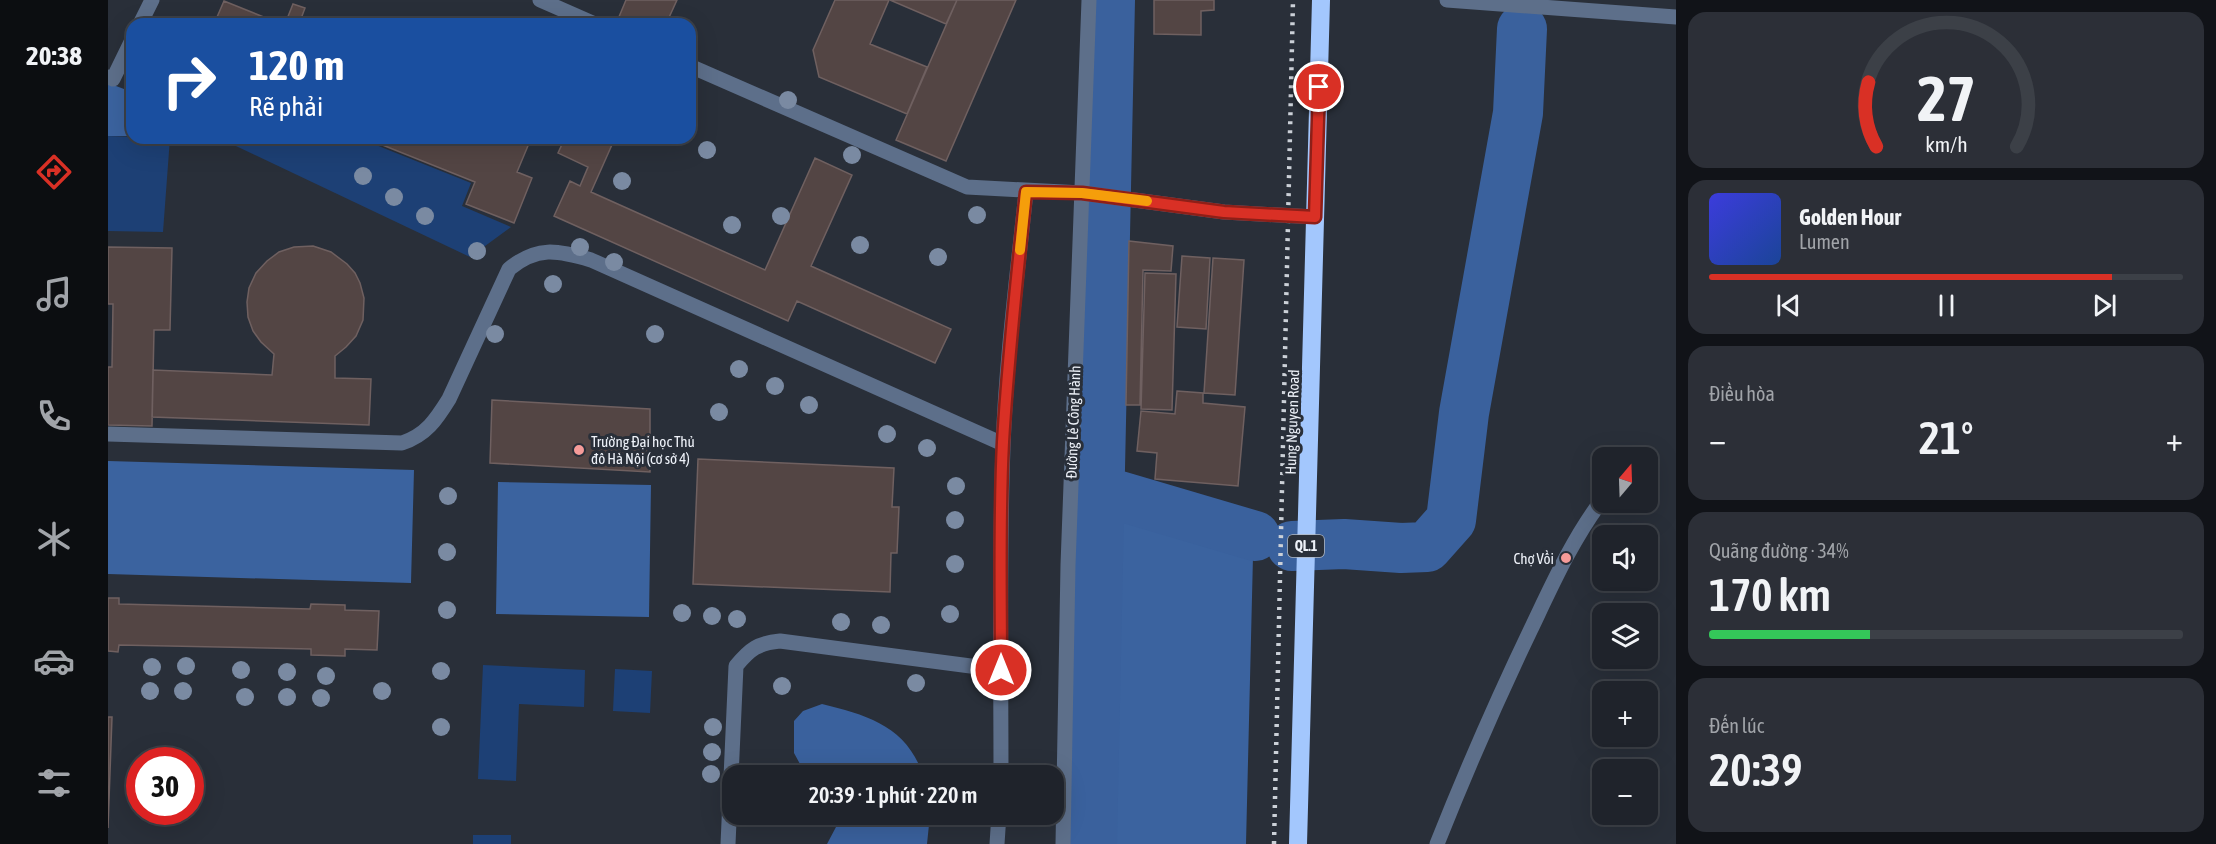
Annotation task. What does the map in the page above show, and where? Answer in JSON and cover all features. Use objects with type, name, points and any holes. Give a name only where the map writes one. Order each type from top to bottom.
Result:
[{"type":"highway","name":"Hung Nguyen Road","points":[[1298,844],[1321,0]]},
{"type":"street","points":[[143,18],[152,0]]},
{"type":"street","points":[[540,0],[581,18]]},
{"type":"street","name":"Đường Lê Công Hành","points":[[1059,765],[1071,466],[1090,194],[1089,0]]},
{"type":"street","points":[[1447,0],[1676,17]]},
{"type":"street","points":[[111,78],[126,51]]},
{"type":"street","points":[[696,69],[967,187],[1090,194],[1224,212],[1315,217]]},
{"type":"street","points":[[1001,765],[1003,444],[1009,352],[1026,192]]},
{"type":"street","points":[[108,434],[402,443],[416,438],[437,419],[449,399],[509,269],[523,258],[542,252],[561,251],[591,260],[1003,444]]},
{"type":"street","points":[[1437,844],[1497,700],[1555,579],[1593,513]]},
{"type":"street","points":[[728,844],[736,666],[748,652],[763,642],[780,641],[1001,670]]},
{"type":"street","points":[[997,844],[998,825]]},
{"type":"street","name":"Đường Lê Công Hành","points":[[1061,825],[1063,844]]},
{"type":"shaded area","points":[[108,83],[126,90],[126,136],[108,136]]},
{"type":"shaded area","points":[[108,136],[126,137],[126,144],[170,144],[163,232],[108,231]]},
{"type":"shaded area","points":[[232,144],[376,144],[471,183],[462,206],[511,227],[470,257]]},
{"type":"shaded area","points":[[108,461],[414,470],[411,583],[108,574]]},
{"type":"shaded area","points":[[498,482],[651,485],[649,617],[496,614]]},
{"type":"shaded area","points":[[1111,513],[1254,515],[1246,844],[1108,844]]},
{"type":"shaded area","points":[[483,665],[585,670],[584,707],[519,704],[516,781],[478,779]]},
{"type":"shaded area","points":[[615,669],[652,671],[650,713],[613,711]]},
{"type":"shaded area","points":[[822,704],[870,719],[896,734],[907,745],[919,765],[802,765],[794,753],[794,721],[803,711]]},
{"type":"shaded area","points":[[836,825],[929,825],[927,844],[827,844]]},
{"type":"shaded area","points":[[473,835],[511,835],[511,844],[473,844]]},
{"type":"building","points":[[626,0],[677,0],[669,18],[618,18]]},
{"type":"building","points":[[835,0],[889,0],[870,44],[927,67],[907,114],[819,77],[813,50]]},
{"type":"building","points":[[890,0],[957,0],[946,24]]},
{"type":"building","points":[[957,0],[1016,0],[946,161],[896,140]]},
{"type":"building","points":[[1154,0],[1214,0],[1214,10],[1201,11],[1201,35],[1154,34]]},
{"type":"building","points":[[224,1],[266,18],[217,18]]},
{"type":"building","points":[[293,4],[305,8],[301,18],[287,18]]},
{"type":"building","points":[[380,144],[529,144],[517,172],[532,178],[514,223],[466,204],[475,182]]},
{"type":"building","points":[[562,144],[612,144],[591,192],[765,270],[815,158],[852,175],[811,266],[951,329],[935,363],[797,301],[788,321],[554,216],[570,181],[580,186],[588,167],[558,153]]},
{"type":"building","points":[[1129,241],[1173,246],[1171,271],[1143,270],[1140,405],[1126,405]]},
{"type":"building","points":[[313,246],[331,252],[347,264],[360,283],[364,298],[363,320],[356,336],[335,356],[335,378],[371,379],[369,425],[152,417],[153,370],[272,375],[274,354],[253,331],[248,317],[249,288],[256,273],[279,252],[294,247]]},
{"type":"building","points":[[108,247],[172,248],[170,330],[154,330],[152,426],[108,425],[108,367],[112,367],[113,304],[108,304]]},
{"type":"building","points":[[1182,256],[1210,258],[1206,329],[1177,327]]},
{"type":"building","points":[[1213,258],[1244,260],[1235,395],[1204,393]]},
{"type":"building","points":[[1145,273],[1176,274],[1172,410],[1141,409]]},
{"type":"building","points":[[1177,391],[1203,393],[1203,403],[1245,407],[1238,486],[1155,479],[1157,453],[1137,451],[1141,411],[1175,414]]},
{"type":"building","points":[[492,400],[650,409],[650,472],[490,463]]},
{"type":"building","points":[[698,459],[894,468],[892,507],[899,507],[897,553],[891,553],[890,592],[693,584]]},
{"type":"building","points":[[108,598],[119,598],[119,604],[310,609],[311,604],[345,605],[345,610],[379,611],[377,650],[345,649],[345,656],[311,655],[311,649],[119,645],[118,652],[108,651]]},
{"type":"building","points":[[108,717],[112,717],[108,828]]},
{"type":"waterway","points":[[1092,844],[1110,0]]},
{"type":"waterway","points":[[1292,546],[1344,544],[1401,548],[1427,547],[1451,520],[1464,413],[1518,113],[1522,29]]},
{"type":"waterway","points":[[1099,490],[1255,536]]},
{"type":"railway","points":[[1274,844],[1293,0]]},
{"type":"slow traffic","points":[[1020,250],[1026,192],[1082,193],[1147,201]]},
{"type":"place","name":"Trường Đại học Thủ đô Hà Nội (cơ sở 4)","points":[[579,450]]},
{"type":"place","name":"Chợ Vồi","points":[[1566,558]]},
{"type":"route","points":[[1001,670],[1003,444],[1009,352],[1026,192],[1082,193],[1224,212],[1315,217],[1319,87]]}]
